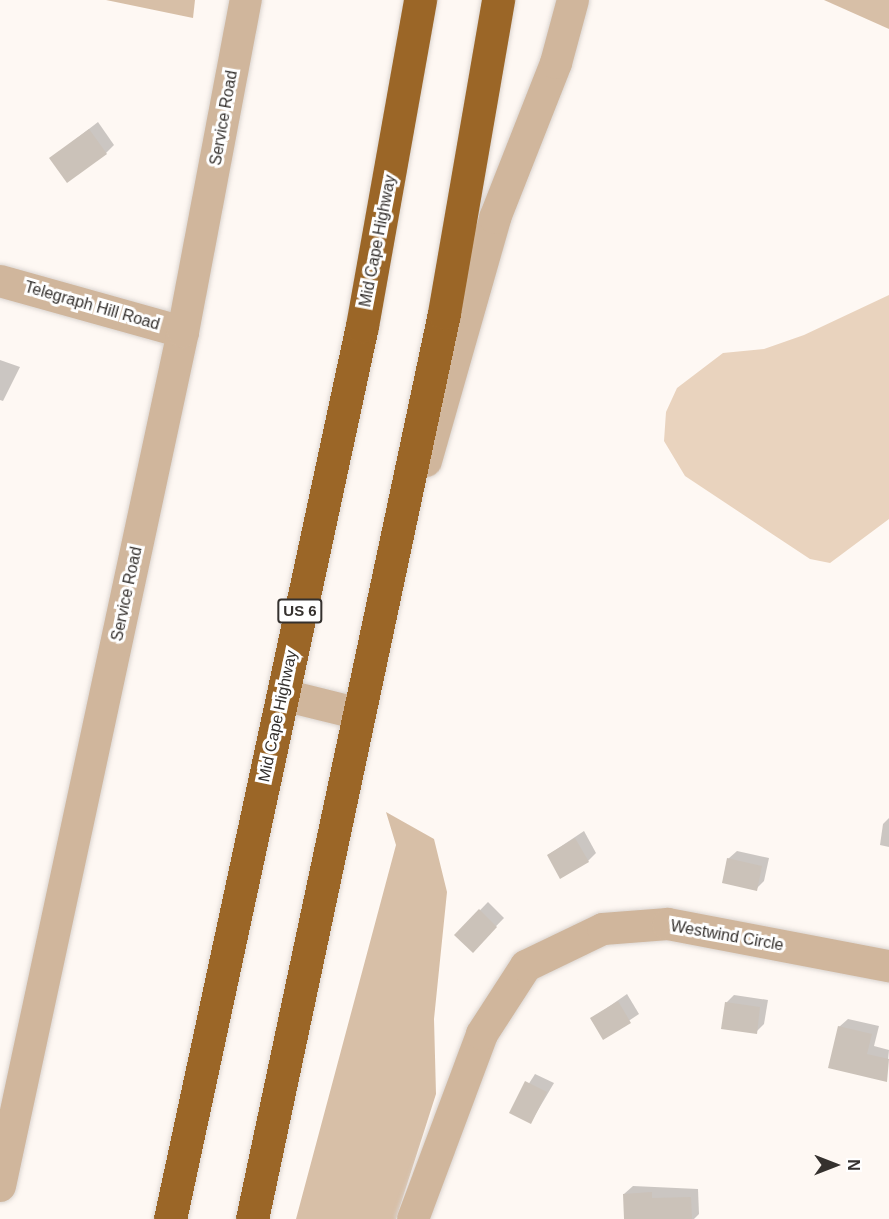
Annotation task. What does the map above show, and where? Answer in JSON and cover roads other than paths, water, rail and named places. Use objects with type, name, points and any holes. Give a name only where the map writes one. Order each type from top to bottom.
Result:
[{"type":"highway","name":"Mid Cape Highway","points":[[170,1219],[362,326],[420,0]]},
{"type":"highway","points":[[252,1219],[397,544],[469,181],[498,0]]},
{"type":"street","name":"Service Road","points":[[0,1186],[183,332],[246,0]]},
{"type":"street","points":[[397,544],[430,448],[495,218],[556,63],[573,0]]},
{"type":"street","name":"Telegraph Hill Road","points":[[0,281],[183,332]]},
{"type":"street","points":[[283,695],[360,714]]},
{"type":"street","name":"Westwind Circle","points":[[413,1219],[482,1034],[526,966],[603,929],[668,924],[889,966]]}]
